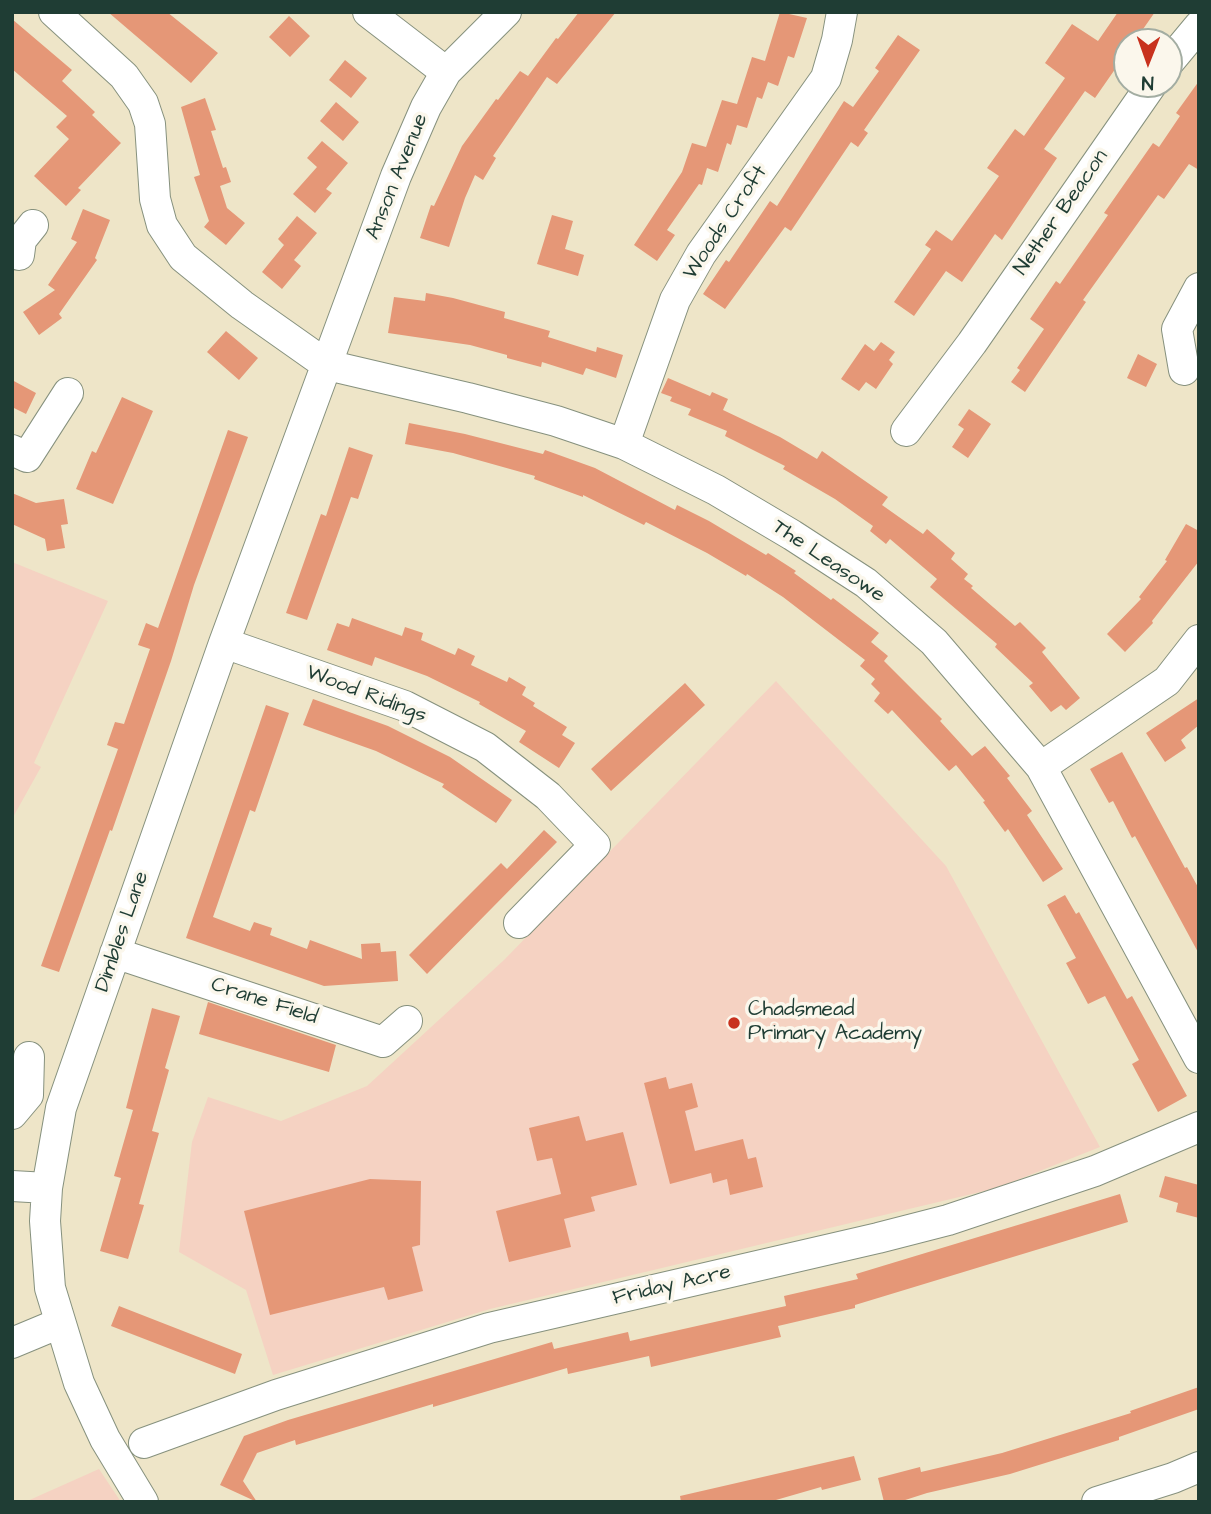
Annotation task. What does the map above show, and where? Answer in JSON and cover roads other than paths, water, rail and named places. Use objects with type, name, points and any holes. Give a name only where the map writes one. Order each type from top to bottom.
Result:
[{"type":"street","points":[[54,12],[124,76],[144,103],[150,124],[155,199],[162,225],[183,257],[242,305],[327,365]]},
{"type":"street","points":[[368,12],[446,72]]},
{"type":"street","name":"Anson Avenue","points":[[327,365],[396,176],[426,107],[446,72],[506,12]]},
{"type":"street","name":"Woods Croft","points":[[624,444],[675,300],[701,254],[827,78],[842,12]]},
{"type":"street","points":[[1183,45],[1199,26]]},
{"type":"street","name":"Nether Beacon","points":[[906,431],[974,345],[1142,98]]},
{"type":"street","points":[[1184,370],[1177,329],[1199,288]]},
{"type":"street","name":"The Leasowe","points":[[327,365],[518,411],[624,444],[716,490],[866,583],[934,642],[1041,767],[1199,1058]]},
{"type":"street","name":"Dimbles Lane","points":[[143,1502],[105,1439],[79,1383],[60,1323],[50,1288],[46,1254],[47,1188],[61,1108],[224,643],[327,365]]},
{"type":"street","points":[[12,450],[27,457],[68,393]]},
{"type":"street","points":[[1041,767],[1167,681],[1199,639]]},
{"type":"street","name":"Wood Ridings","points":[[224,643],[405,706],[485,747],[548,796],[595,845],[519,923]]},
{"type":"street","name":"Crane Field","points":[[115,953],[383,1042],[407,1021]]},
{"type":"street","points":[[12,1114],[28,1095],[29,1056]]},
{"type":"street","name":"Friday Acre","points":[[121,1465],[144,1443],[276,1395],[489,1328],[948,1220],[1095,1171],[1199,1128]]},
{"type":"street","points":[[12,1186],[47,1188]]},
{"type":"street","points":[[12,1343],[60,1323]]},
{"type":"street","name":"Friday Acre","points":[[105,1439],[144,1443]]},
{"type":"street","points":[[1097,1502],[1199,1467]]},
{"type":"place","name":"Chadsmead Primary Academy","points":[[734,1023]]}]
